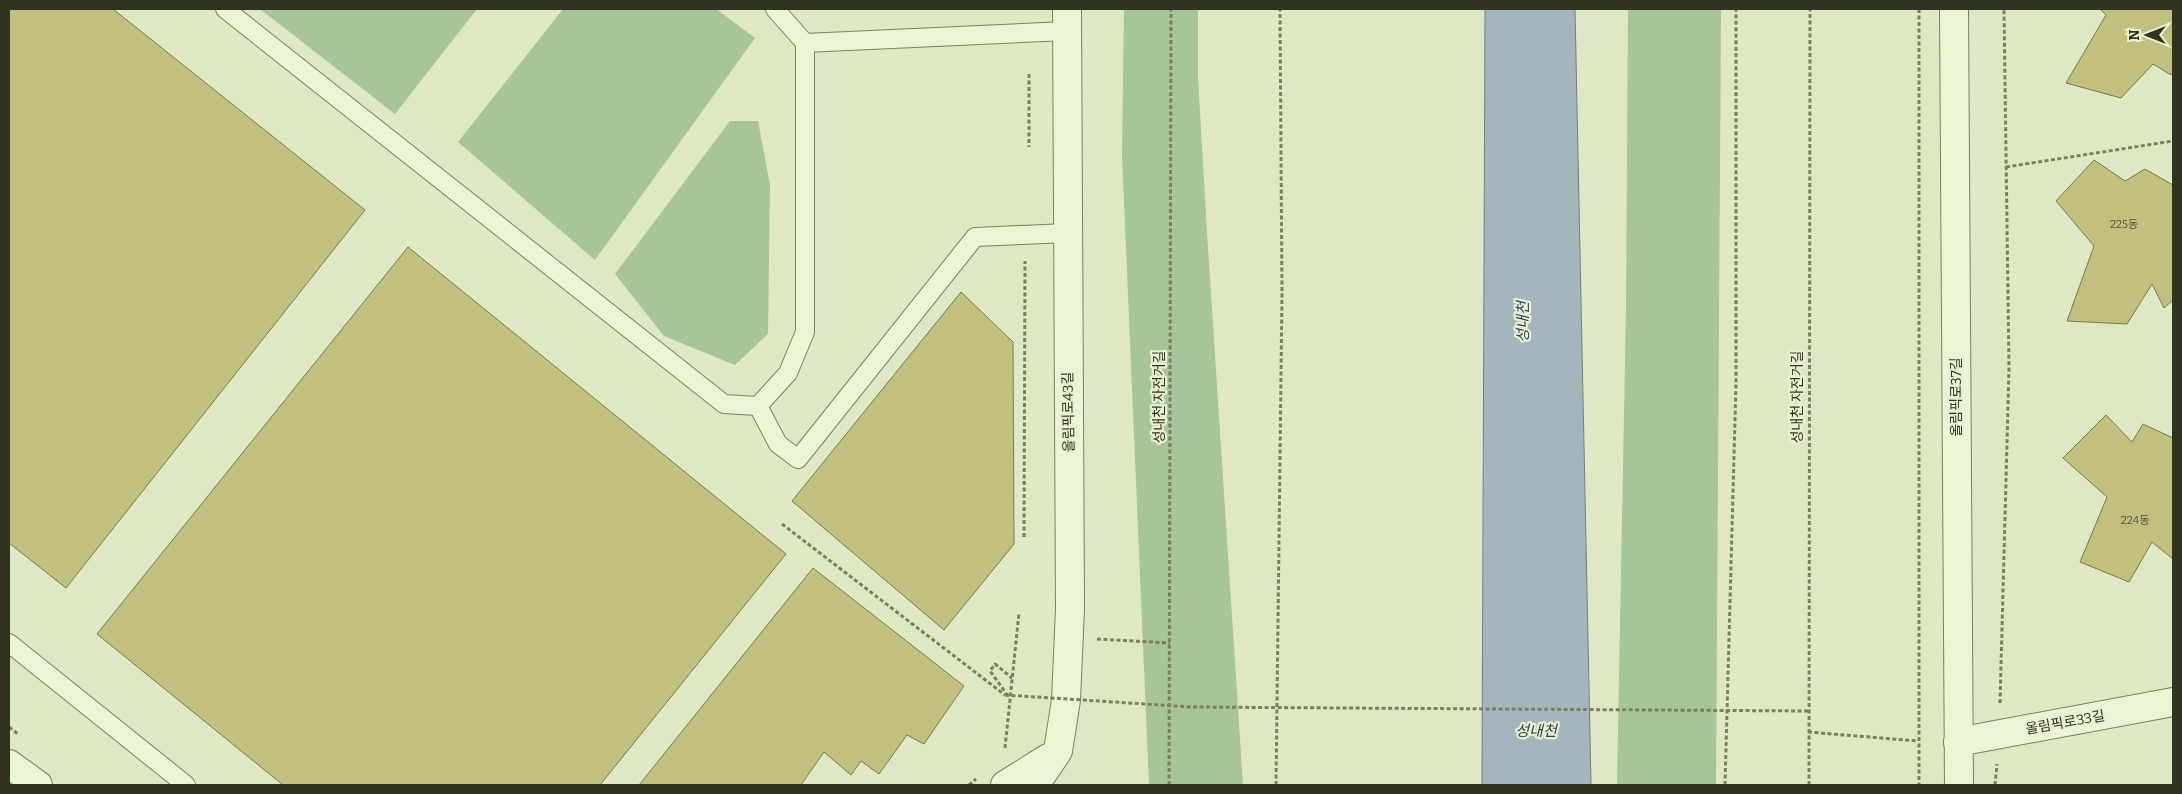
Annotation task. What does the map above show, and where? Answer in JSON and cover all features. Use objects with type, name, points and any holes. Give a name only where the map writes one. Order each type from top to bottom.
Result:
[{"type":"street","name":"올림픽로37길","points":[[1954,9],[1959,785]]},
{"type":"street","name":"올림픽로43길","points":[[1058,751],[1066,700],[1070,609],[1067,20]]},
{"type":"street","name":"올림픽로33길","points":[[1958,742],[2173,702]]},
{"type":"street","points":[[994,779],[1058,751]]},
{"type":"street","points":[[1035,785],[1058,751]]},
{"type":"street","points":[[9,764],[38,785]]},
{"type":"lane","points":[[225,9],[724,404],[758,406]]},
{"type":"lane","points":[[758,406],[788,373],[805,332],[805,44],[775,9]]},
{"type":"lane","points":[[805,44],[1067,20]]},
{"type":"lane","points":[[758,406],[778,444],[798,459],[975,237],[1067,233]]},
{"type":"lane","points":[[9,643],[186,785]]},
{"type":"path","name":"성내천 자전거길","points":[[1169,785],[1171,9]]},
{"type":"path","points":[[1276,785],[1282,294],[1280,9]]},
{"type":"path","points":[[1725,785],[1736,383],[1736,9]]},
{"type":"path","name":"성내천 자전거길","points":[[1809,785],[1810,9]]},
{"type":"path","points":[[1919,9],[1919,785]]},
{"type":"path","points":[[1995,785],[2000,734],[2009,368],[2004,9]]},
{"type":"path","points":[[1029,74],[1029,146]]},
{"type":"path","points":[[2006,167],[2173,141]]},
{"type":"path","points":[[1024,537],[1026,260]]},
{"type":"path","points":[[782,524],[1006,695],[1170,705],[1808,711]]},
{"type":"path","points":[[1004,754],[1019,613]]},
{"type":"path","points":[[1089,639],[1170,643]]},
{"type":"path","points":[[1006,695],[990,671],[994,664],[1012,678]]},
{"type":"path","points":[[1808,732],[1918,741]]},
{"type":"path","points":[[969,785],[994,779]]},
{"type":"green space","points":[[260,9],[477,9],[395,114]]},
{"type":"green space","points":[[563,9],[716,9],[755,38],[595,260],[458,142]]},
{"type":"green space","points":[[1124,9],[1198,9],[1198,78],[1243,785],[1149,785],[1122,155]]},
{"type":"green space","points":[[1628,9],[1721,9],[1716,785],[1617,785],[1626,308]]},
{"type":"green space","points":[[730,121],[758,121],[770,185],[768,334],[735,365],[664,336],[615,274]]},
{"type":"water","name":"성내천","points":[[1485,9],[1575,9],[1591,785],[1482,785]]},
{"type":"building","points":[[9,9],[113,9],[365,210],[66,588],[9,543]]},
{"type":"building","points":[[2100,9],[2173,9],[2173,72],[2171,75],[2153,64],[2121,98],[2066,83],[2106,15]]},
{"type":"building","points":[[2094,160],[2125,181],[2145,169],[2173,185],[2173,300],[2164,308],[2152,284],[2127,324],[2067,321],[2094,246],[2056,201]]},
{"type":"building","points":[[408,247],[786,554],[600,785],[283,785],[97,634]]},
{"type":"building","points":[[961,292],[1013,342],[1014,544],[944,630],[792,501]]},
{"type":"building","points":[[2106,415],[2132,442],[2143,424],[2173,438],[2173,559],[2152,542],[2129,582],[2080,562],[2107,497],[2063,458]]},
{"type":"building","points":[[813,568],[964,686],[924,744],[907,735],[879,774],[861,761],[851,775],[824,752],[801,785],[639,785]]}]
